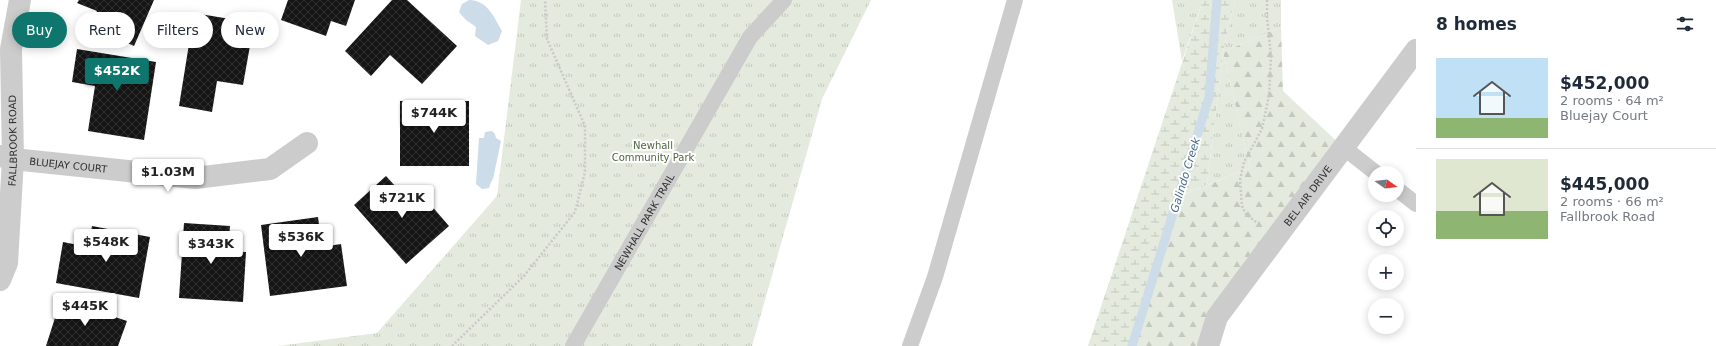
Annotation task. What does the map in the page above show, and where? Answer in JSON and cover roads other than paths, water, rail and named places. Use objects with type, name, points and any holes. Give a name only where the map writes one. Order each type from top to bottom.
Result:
[{"type":"street","name":"FALLBROOK ROAD","points":[[0,280],[7,263],[6,158],[11,49],[20,0]]},
{"type":"street","name":"BEL AIR DRIVE","points":[[1210,345],[1217,317],[1416,50]]},
{"type":"street","name":"BLUEJAY COURT","points":[[6,158],[195,178],[270,169],[307,143]]},
{"type":"lane","name":"NEWHALL PARK TRAIL","points":[[573,346],[750,37],[784,0]]},
{"type":"lane","points":[[910,346],[935,277],[1015,0]]},
{"type":"lane","points":[[1343,147],[1368,167]]},
{"type":"lane","points":[[1404,195],[1416,204]]},
{"type":"water","points":[[469,0],[481,3],[493,15],[502,31],[498,41],[488,45],[475,36],[476,27],[466,20],[459,12],[462,4]]},
{"type":"water","points":[[492,131],[496,138],[501,141],[493,179],[489,188],[482,189],[476,184],[479,138],[484,138],[485,132]]},
{"type":"waterway","name":"Galindo Creek","points":[[1132,346],[1209,97],[1217,0]]},
{"type":"park label","name":"Newhall Community Park","points":[[653,150]]}]
